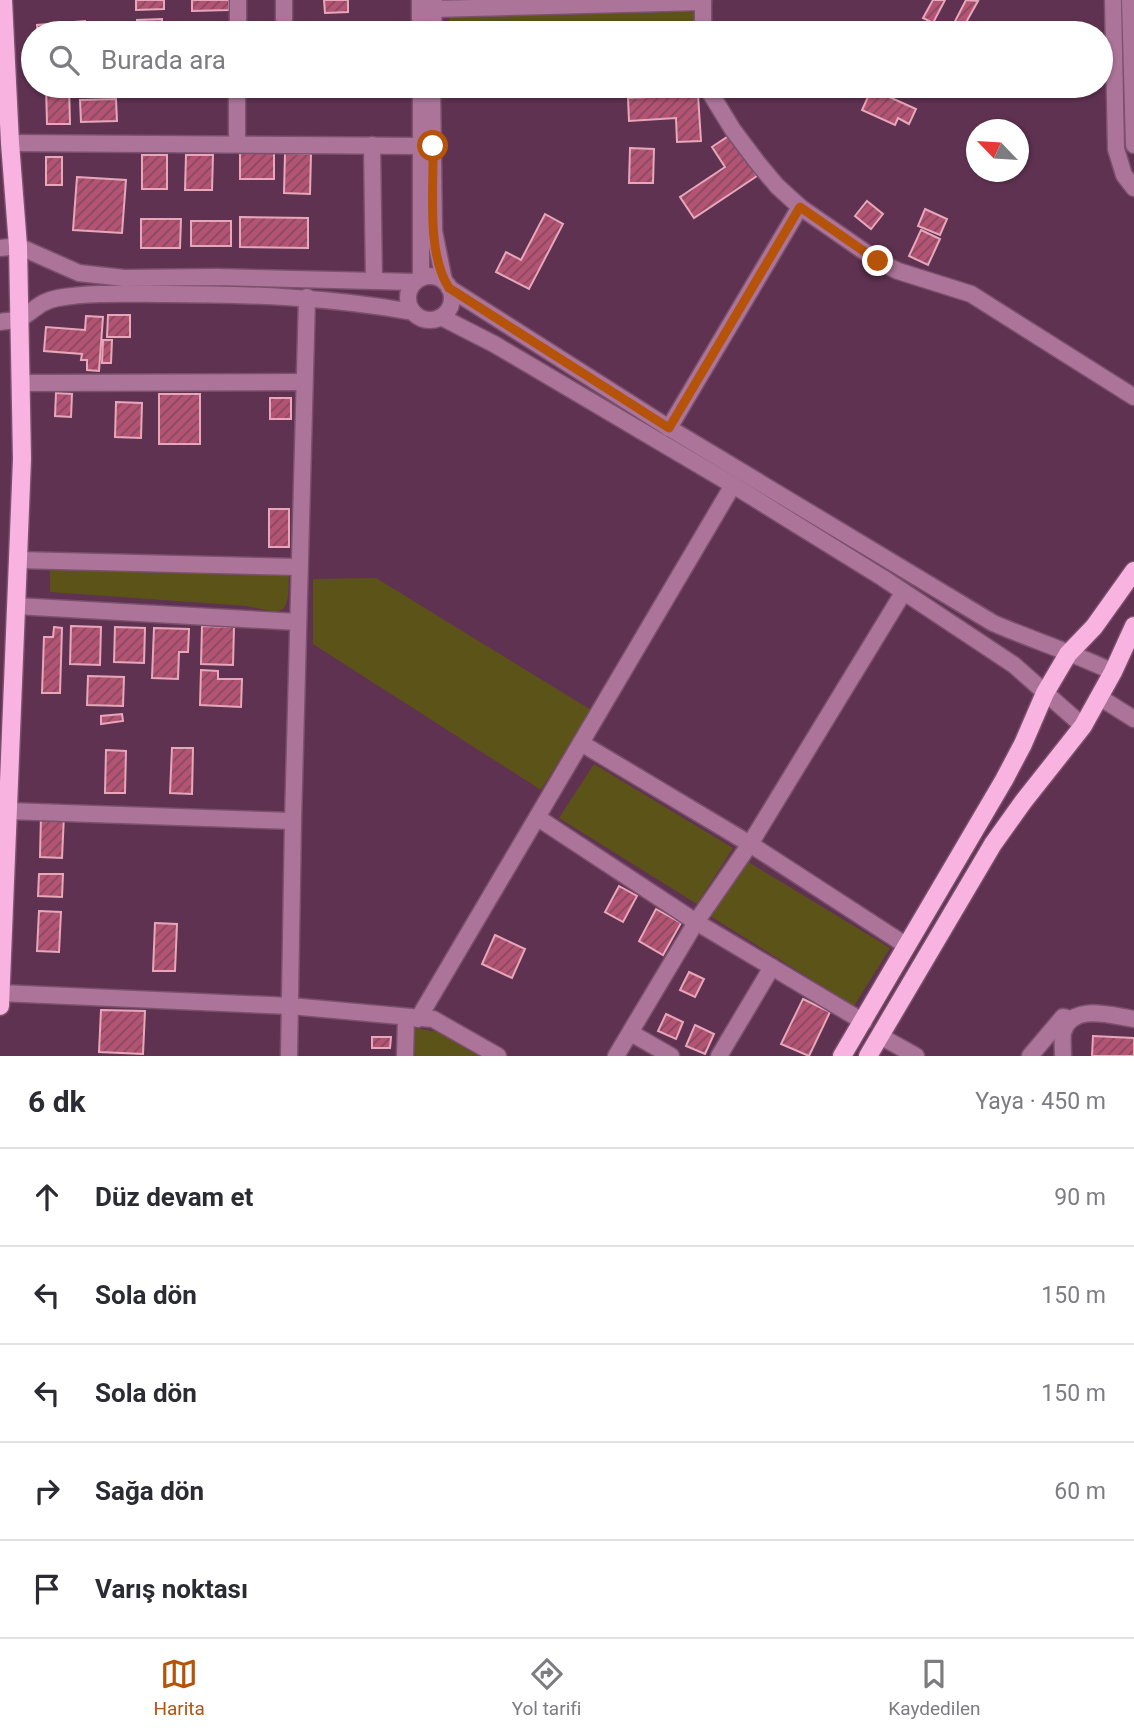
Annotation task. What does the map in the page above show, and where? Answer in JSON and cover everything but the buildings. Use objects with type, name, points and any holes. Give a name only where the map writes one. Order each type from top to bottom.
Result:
[{"type":"main road","points":[[1,999],[22,459],[19,319],[9,247],[10,143],[3,0]]},
{"type":"main road","points":[[842,1056],[1004,780],[1045,693],[1068,654],[1094,627],[1134,571]]},
{"type":"main road","points":[[868,1056],[993,844],[1083,726],[1113,672],[1134,626]]},
{"type":"street","points":[[238,0],[238,21]]},
{"type":"street","points":[[284,21],[285,0]]},
{"type":"street","points":[[420,0],[420,21]]},
{"type":"street","points":[[1114,0],[1116,149],[1124,175],[1134,188]]},
{"type":"street","points":[[1130,0],[1134,145]]},
{"type":"street","points":[[434,5],[703,1],[703,21]]},
{"type":"street","points":[[237,98],[237,144]]},
{"type":"street","points":[[413,312],[408,300],[411,287],[418,280],[421,98]]},
{"type":"street","points":[[0,322],[19,319],[34,307],[56,298],[101,294],[307,297],[413,312],[424,320],[441,317],[452,301],[434,231],[432,98]]},
{"type":"street","points":[[713,98],[757,162],[777,186],[800,207],[888,266],[971,294],[1134,397]]},
{"type":"street","points":[[10,143],[421,146]]},
{"type":"street","points":[[372,145],[374,281]]},
{"type":"street","points":[[669,428],[800,207]]},
{"type":"street","points":[[9,247],[79,273],[124,278],[216,277],[374,281],[418,280],[434,276],[669,428],[993,623],[1113,672]]},
{"type":"street","points":[[289,1056],[307,297]]},
{"type":"street","points":[[441,317],[494,344],[733,485],[904,593],[1014,665],[1083,726]]},
{"type":"street","points":[[20,383],[304,382]]},
{"type":"street","points":[[405,1056],[412,1018],[538,818],[733,485]]},
{"type":"street","points":[[18,560],[299,567]]},
{"type":"street","points":[[616,1056],[696,922],[750,844],[904,593]]},
{"type":"street","points":[[16,606],[298,622]]},
{"type":"street","points":[[1099,697],[1134,719]]},
{"type":"street","points":[[581,743],[750,844],[907,946]]},
{"type":"street","points":[[8,811],[293,821]]},
{"type":"street","points":[[538,818],[696,922],[864,1022]]},
{"type":"street","points":[[719,1056],[772,968]]},
{"type":"street","points":[[1,999],[290,1006],[433,1019],[498,1056]]},
{"type":"street","points":[[1063,1056],[1063,1032],[1072,1019],[1088,1012],[1134,1019]]},
{"type":"street","points":[[1030,1056],[1063,1017],[1072,1019]]},
{"type":"street","points":[[631,1033],[671,1056]]},
{"type":"street","points":[[880,1036],[916,1056]]},
{"type":"shaded area","points":[[696,12],[696,21],[449,21],[449,14]]},
{"type":"shaded area","points":[[50,564],[289,574],[288,598],[283,609],[270,611],[247,606],[50,592]]},
{"type":"shaded area","points":[[376,578],[591,710],[541,790],[313,644],[313,579]]},
{"type":"shaded area","points":[[594,764],[733,848],[697,904],[559,818]]},
{"type":"shaded area","points":[[745,860],[890,948],[854,1006],[707,914]]},
{"type":"shaded area","points":[[415,1028],[444,1033],[482,1056],[414,1056]]},
{"type":"route","points":[[433,146],[434,231],[444,281],[449,288],[669,428],[800,207],[878,261]]}]
